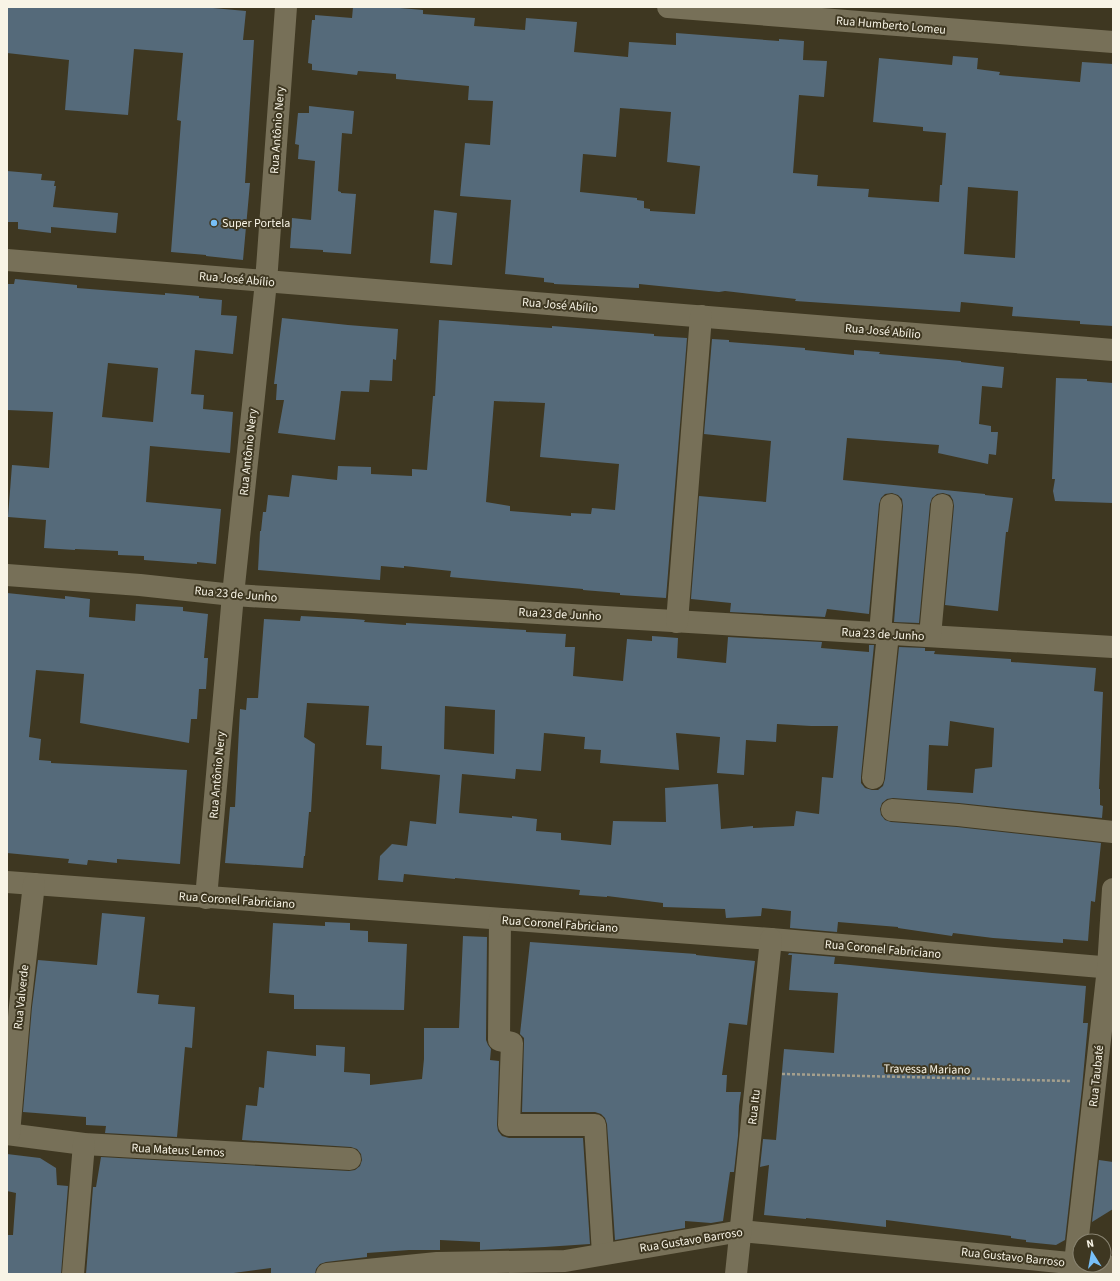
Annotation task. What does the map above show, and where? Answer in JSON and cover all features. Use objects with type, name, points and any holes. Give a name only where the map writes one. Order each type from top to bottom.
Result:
[{"type":"street","name":"Rua Antônio Nery","points":[[206,898],[233,594],[266,282],[286,7]]},
{"type":"street","name":"Rua Humberto Lomeu","points":[[668,7],[1113,42]]},
{"type":"street","name":"Rua José Abílio","points":[[7,260],[1113,350]]},
{"type":"street","points":[[677,622],[701,316]]},
{"type":"street","points":[[873,778],[884,634],[891,505]]},
{"type":"street","points":[[930,636],[942,505]]},
{"type":"street","name":"Rua 23 de Junho","points":[[7,575],[140,584],[233,594],[677,622],[1113,647]]},
{"type":"street","points":[[892,810],[958,815],[1113,832]]},
{"type":"street","name":"Rua Coronel Fabriciano","points":[[7,882],[771,939],[1111,968]]},
{"type":"street","name":"Rua Valverde","points":[[8,1134],[20,1006],[34,884]]},
{"type":"street","name":"Rua Taubaté","points":[[1085,1233],[1096,1082],[1111,968],[1113,889]]},
{"type":"street","points":[[500,919],[499,1040],[512,1043],[509,1125],[595,1125],[603,1254]]},
{"type":"street","name":"Rua Itu","points":[[736,1274],[771,939]]},
{"type":"street","name":"Rua Mateus Lemos","points":[[8,1134],[84,1144],[350,1159]]},
{"type":"street","points":[[73,1274],[84,1144]]},
{"type":"street","name":"Rua Gustavo Barroso","points":[[327,1274],[437,1264],[565,1261],[741,1231],[1072,1263]]},
{"type":"path","name":"Travessa Mariano","points":[[757,1073],[1096,1082]]},
{"type":"building","points":[[7,7],[202,7],[246,11],[243,40],[254,40],[245,183],[250,183],[243,260],[171,252],[181,121],[177,120],[183,53],[134,49],[128,115],[65,110],[69,60],[7,53]]},
{"type":"building","points":[[353,7],[388,7],[423,10],[423,14],[475,18],[474,26],[525,30],[526,18],[577,22],[574,52],[628,57],[629,42],[676,45],[676,33],[779,41],[779,39],[804,41],[803,60],[827,61],[824,97],[799,95],[793,173],[818,175],[817,186],[869,189],[868,197],[939,202],[940,185],[942,185],[946,133],[923,131],[923,127],[873,122],[879,58],[952,65],[953,56],[978,58],[977,69],[1000,72],[999,75],[1080,82],[1082,62],[1113,64],[1113,326],[1080,324],[1080,321],[1012,316],[1013,307],[961,302],[960,312],[795,301],[796,299],[725,291],[719,292],[639,284],[639,288],[554,284],[544,282],[544,278],[505,274],[511,200],[460,196],[465,143],[490,145],[493,101],[468,100],[469,86],[396,79],[396,74],[358,71],[357,75],[312,70],[312,64],[308,63],[312,20],[315,20],[315,15],[352,18]],"holes":[[[620,108],[671,112],[667,162],[700,166],[695,214],[650,211],[650,209],[644,208],[644,201],[637,200],[637,198],[580,192],[583,154],[616,157]],[[968,187],[1018,191],[1015,258],[964,254]]]},
{"type":"building","points":[[309,106],[354,111],[352,134],[342,133],[338,191],[341,193],[356,194],[351,254],[323,252],[323,250],[290,248],[292,218],[311,220],[315,161],[298,159],[299,145],[295,144],[298,113],[309,113]]},
{"type":"building","points":[[7,171],[42,174],[41,180],[55,181],[54,186],[56,186],[53,207],[118,213],[116,233],[51,227],[51,233],[18,229],[18,222],[7,222]]},
{"type":"building","points":[[434,210],[457,213],[452,265],[430,263]]},
{"type":"building","points":[[15,279],[77,285],[77,288],[165,295],[165,293],[199,296],[199,298],[222,300],[221,315],[237,316],[233,354],[195,350],[191,394],[204,395],[203,409],[233,412],[230,453],[150,446],[146,502],[221,509],[216,564],[144,560],[144,556],[118,555],[118,551],[44,548],[46,520],[8,517],[12,465],[49,468],[53,412],[7,410],[7,284],[14,284]],"holes":[[[108,363],[158,368],[153,422],[102,417]]]},
{"type":"building","points":[[282,318],[398,329],[396,360],[393,359],[392,381],[370,380],[369,392],[341,391],[335,440],[278,433],[284,400],[276,400],[277,384],[274,384]]},
{"type":"building","points":[[439,320],[552,328],[552,326],[687,338],[666,598],[620,595],[620,593],[583,589],[450,577],[451,571],[404,566],[404,568],[381,566],[380,580],[258,570],[260,531],[263,512],[266,512],[268,495],[289,497],[292,475],[337,480],[338,466],[371,467],[371,474],[412,476],[412,469],[427,470],[433,396],[435,396]],"holes":[[[494,401],[545,403],[540,457],[619,464],[615,510],[592,508],[591,514],[571,513],[571,516],[510,511],[510,506],[486,502]]]},
{"type":"building","points":[[712,339],[729,340],[729,342],[805,348],[805,350],[854,355],[854,350],[880,352],[879,354],[961,361],[1004,367],[1002,388],[982,386],[979,424],[991,426],[991,432],[998,432],[996,455],[989,454],[988,464],[938,453],[939,445],[847,438],[843,480],[1013,498],[1008,532],[1006,532],[998,611],[945,605],[954,506],[950,495],[943,493],[937,494],[932,498],[930,504],[919,623],[894,622],[903,506],[902,499],[898,495],[892,493],[885,494],[881,498],[879,504],[869,614],[827,609],[825,617],[730,612],[731,603],[691,599],[699,496],[766,502],[771,441],[704,434]]},
{"type":"building","points":[[1056,378],[1087,379],[1087,381],[1113,383],[1113,503],[1055,501],[1053,491],[1055,479],[1052,479]]},
{"type":"building","points":[[7,593],[65,599],[65,596],[90,599],[89,617],[135,621],[136,604],[183,607],[183,611],[208,614],[204,658],[208,658],[206,689],[199,689],[197,719],[191,719],[189,743],[80,723],[84,674],[36,670],[29,737],[41,739],[39,760],[51,761],[51,763],[187,770],[180,864],[117,859],[117,863],[88,860],[87,865],[68,863],[69,859],[7,853]]},
{"type":"building","points":[[301,616],[354,619],[365,620],[364,622],[406,625],[406,623],[526,630],[526,632],[566,634],[565,647],[575,647],[573,676],[623,681],[627,639],[652,641],[652,636],[678,638],[677,658],[726,663],[728,637],[822,642],[821,648],[869,652],[869,645],[874,645],[861,777],[861,783],[865,788],[872,790],[878,790],[883,786],[885,779],[899,647],[925,648],[925,651],[935,651],[934,654],[1011,659],[1011,662],[1096,668],[1094,691],[1103,692],[1099,789],[1100,805],[1103,806],[1102,818],[959,803],[893,798],[887,799],[882,803],[880,809],[881,815],[885,820],[891,822],[957,827],[1101,843],[1095,902],[1091,901],[1088,941],[1063,939],[1063,943],[993,938],[953,933],[952,936],[898,927],[838,922],[837,932],[790,928],[791,911],[762,908],[761,916],[726,918],[725,909],[663,907],[663,903],[607,896],[579,895],[580,890],[404,874],[403,882],[378,880],[380,856],[392,844],[407,846],[410,821],[436,824],[440,775],[381,769],[382,746],[366,745],[369,706],[307,703],[304,737],[315,744],[311,812],[309,812],[303,868],[225,863],[230,807],[235,807],[240,709],[246,710],[247,698],[258,698],[264,619],[300,621]],"holes":[[[445,706],[495,710],[494,754],[444,749]],[[950,721],[994,728],[992,767],[975,769],[973,793],[927,790],[929,745],[948,746]],[[777,724],[838,726],[833,778],[822,777],[819,814],[796,811],[794,826],[753,828],[753,826],[721,829],[718,784],[665,788],[666,822],[613,821],[611,845],[561,840],[561,833],[536,831],[537,819],[459,813],[462,774],[515,779],[516,769],[541,771],[544,733],[585,737],[584,749],[601,750],[600,763],[679,770],[676,733],[720,737],[717,773],[744,775],[746,740],[776,742]]]},
{"type":"building","points":[[102,913],[145,917],[137,993],[159,995],[158,1004],[195,1007],[192,1048],[185,1047],[177,1137],[105,1133],[106,1126],[86,1125],[86,1117],[23,1112],[32,1007],[38,960],[97,965]]},
{"type":"building","points":[[325,922],[350,923],[350,930],[368,931],[368,942],[407,944],[404,1010],[294,1009],[294,995],[269,993],[273,923],[325,926]]},
{"type":"building","points":[[463,936],[487,937],[486,1040],[491,1049],[490,1060],[499,1061],[498,1131],[502,1136],[509,1138],[583,1138],[590,1244],[480,1250],[480,1242],[440,1240],[440,1250],[409,1250],[367,1253],[367,1257],[320,1264],[316,1269],[315,1274],[271,1274],[271,1268],[226,1274],[86,1274],[93,1187],[96,1187],[101,1157],[349,1171],[355,1170],[360,1166],[362,1160],[361,1154],[357,1149],[351,1147],[242,1140],[246,1105],[257,1106],[259,1087],[264,1088],[267,1051],[316,1056],[316,1045],[345,1047],[344,1072],[370,1074],[370,1085],[422,1079],[424,1059],[424,1028],[459,1028]]},
{"type":"building","points":[[530,942],[696,954],[755,961],[747,1025],[729,1023],[722,1075],[727,1075],[726,1092],[741,1092],[734,1172],[730,1172],[723,1221],[711,1223],[685,1221],[685,1228],[615,1240],[607,1124],[605,1118],[601,1114],[595,1112],[522,1112],[524,1038],[520,1034]]},
{"type":"building","points":[[789,953],[835,957],[834,964],[1086,986],[1083,1023],[1088,1023],[1065,1240],[1056,1245],[1026,1242],[1026,1240],[1011,1238],[1011,1236],[886,1220],[886,1227],[764,1215],[769,1165],[760,1167],[763,1139],[776,1140],[784,1049],[834,1053],[838,993],[789,990],[792,955],[788,955]]},
{"type":"building","points":[[7,1154],[40,1158],[56,1168],[57,1185],[68,1186],[61,1274],[7,1274],[7,1235],[13,1235],[16,1193],[7,1191]]},
{"type":"building","points":[[1099,1160],[1113,1162],[1113,1209],[1092,1222]]},
{"type":"place","name":"Super Portela","points":[[214,223]]}]
